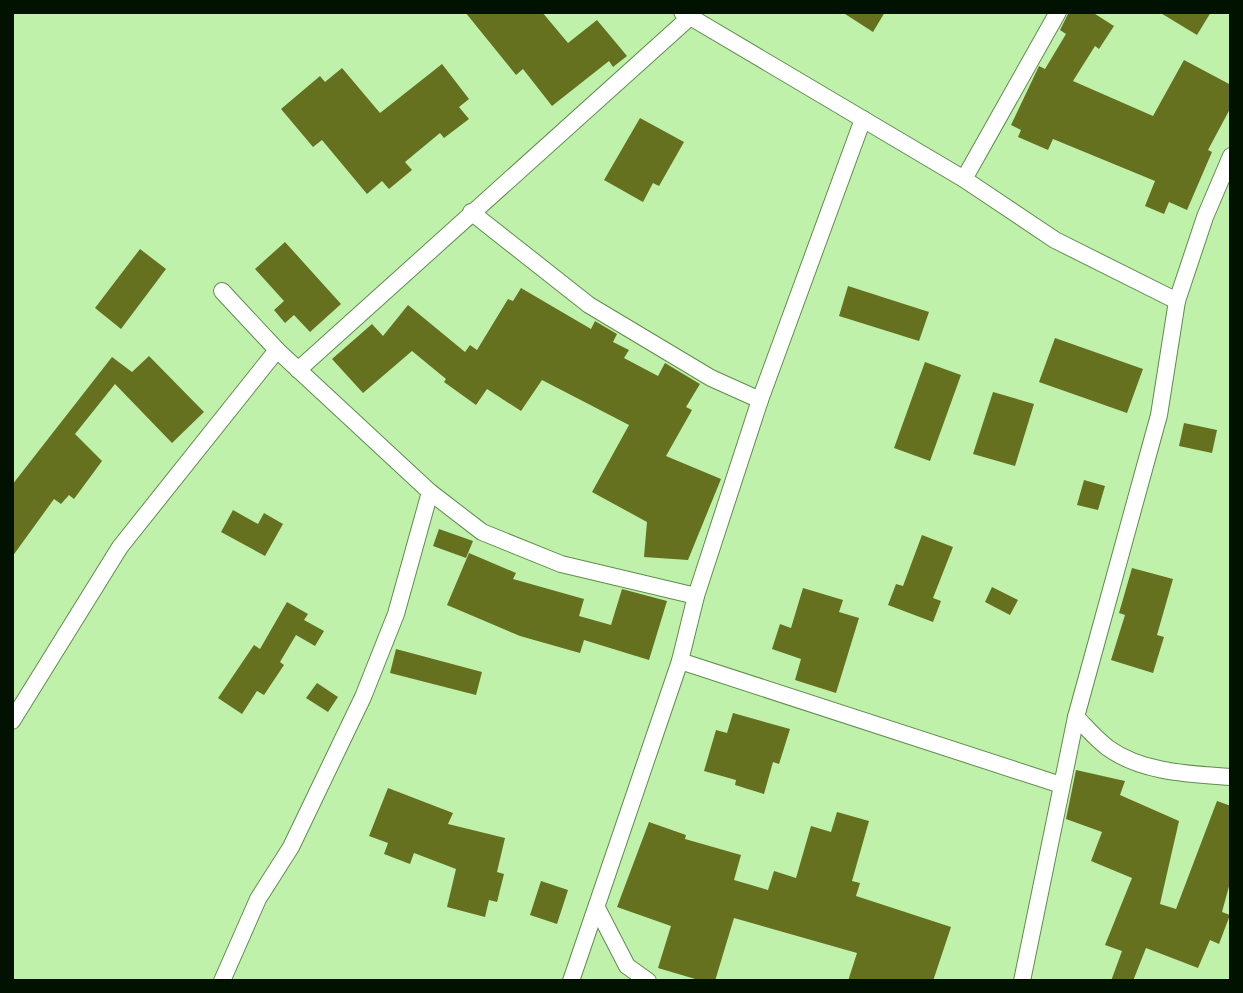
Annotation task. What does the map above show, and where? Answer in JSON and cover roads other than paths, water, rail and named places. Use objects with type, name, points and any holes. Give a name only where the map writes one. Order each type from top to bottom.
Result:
[{"type":"street","points":[[964,179],[1058,12]]},
{"type":"street","points":[[298,370],[686,15],[964,179],[1055,240],[1177,301]]},
{"type":"street","points":[[571,981],[680,660],[696,596],[760,400],[863,119]]},
{"type":"street","points":[[1022,981],[1076,717],[1159,415],[1177,301],[1205,217],[1231,156]]},
{"type":"street","points":[[471,212],[589,305],[711,378],[760,400]]},
{"type":"street","points":[[222,291],[298,370],[430,492],[482,532],[561,564],[696,596]]},
{"type":"street","points":[[12,721],[120,547],[277,350]]},
{"type":"street","points":[[222,981],[258,899],[291,847],[363,697],[396,614],[430,492]]},
{"type":"street","points":[[680,660],[1061,785]]},
{"type":"street","points":[[1076,717],[1109,748],[1149,766],[1186,774],[1231,777]]},
{"type":"street","points":[[597,908],[616,951],[627,966],[648,981]]}]
